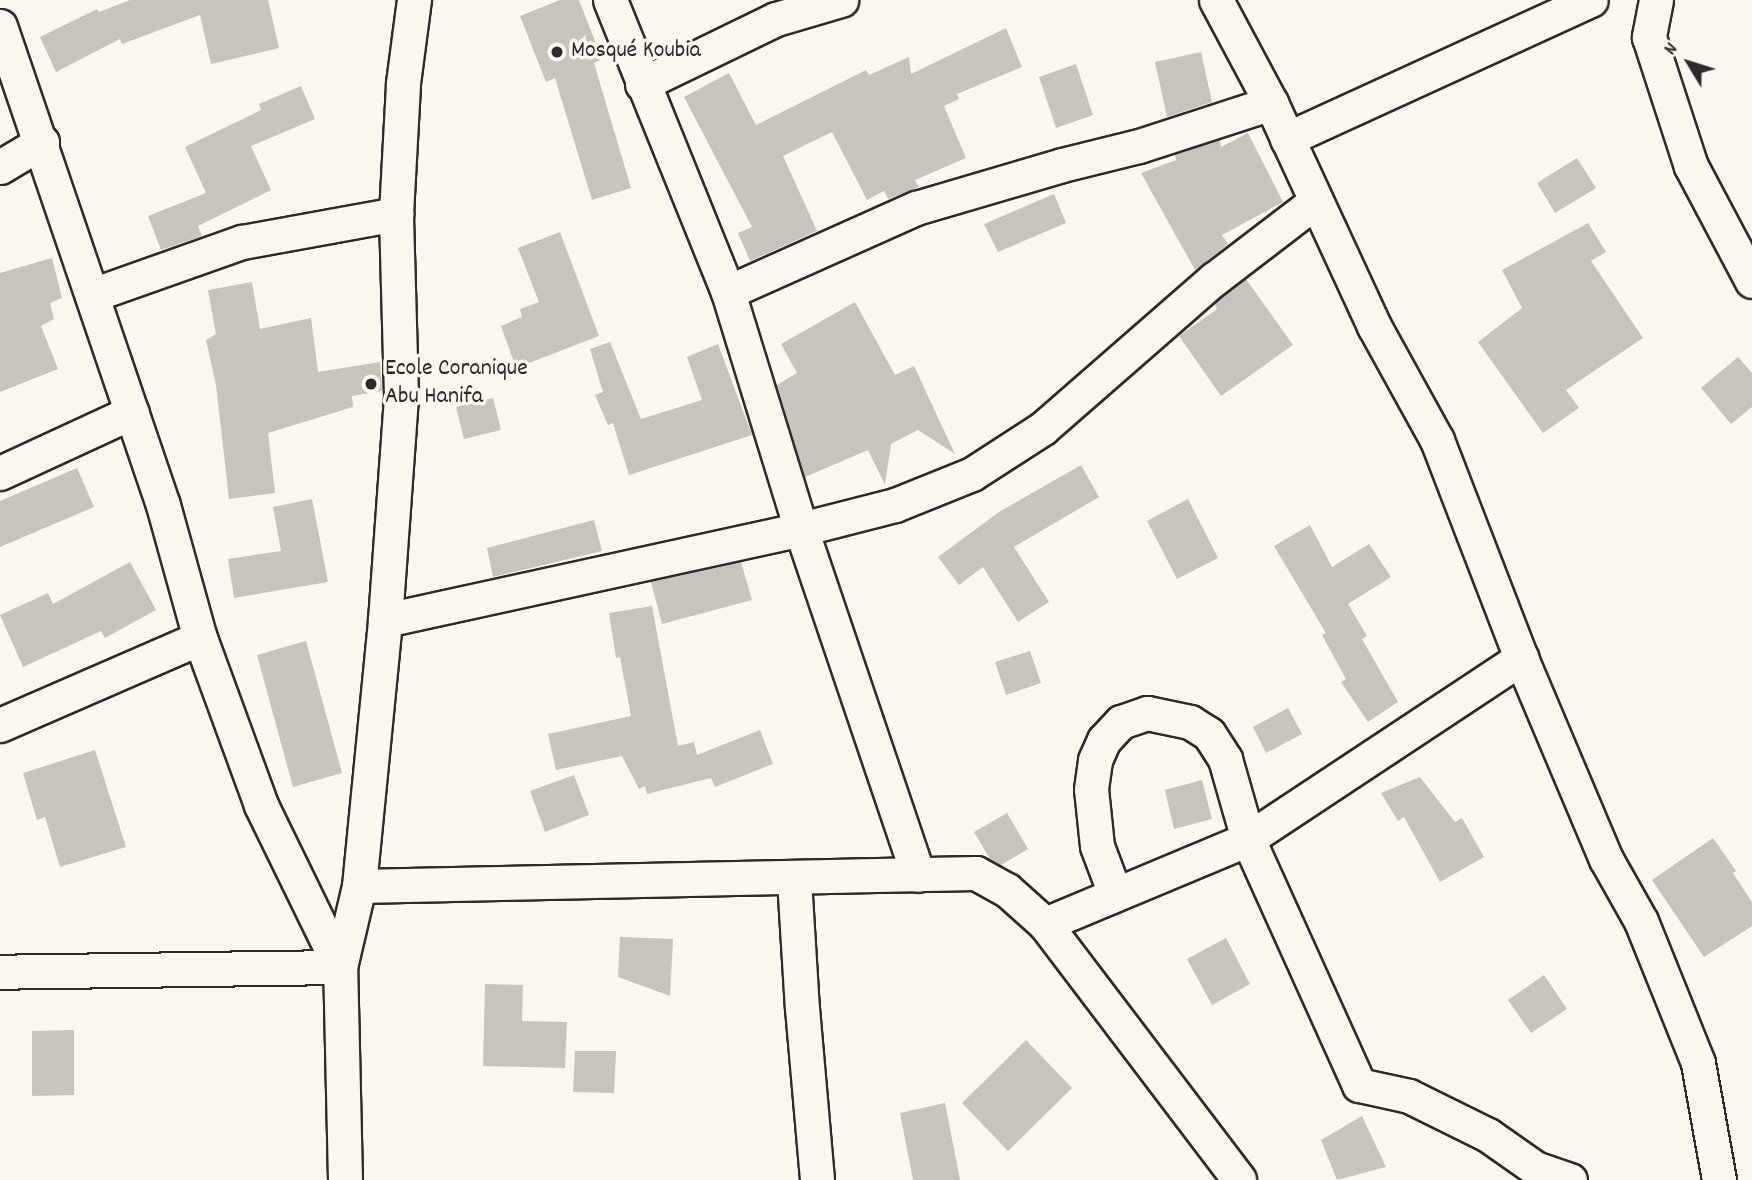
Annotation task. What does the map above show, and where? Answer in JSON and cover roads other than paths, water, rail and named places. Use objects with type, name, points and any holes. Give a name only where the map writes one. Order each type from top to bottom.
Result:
[{"type":"street","points":[[345,1180],[340,967],[359,886],[385,620],[401,395],[396,214],[403,83],[414,0]]},
{"type":"street","points":[[610,0],[728,292],[801,529],[918,875]]},
{"type":"street","points":[[642,84],[776,19],[841,0]]},
{"type":"street","points":[[1216,0],[1271,103],[1374,326],[1437,440],[1521,658],[1606,859],[1641,921],[1698,1063],[1719,1180]]},
{"type":"street","points":[[1287,139],[1591,0]]},
{"type":"street","points":[[1656,0],[1649,37],[1691,166],[1752,281]]},
{"type":"street","points":[[0,26],[163,505],[200,638],[261,806],[340,967]]},
{"type":"street","points":[[728,292],[916,208],[1062,165],[1139,146],[1271,103]]},
{"type":"street","points":[[0,167],[41,142]]},
{"type":"street","points":[[385,620],[801,529],[895,505],[972,474],[1043,428],[1214,279],[1316,201]]},
{"type":"street","points":[[92,295],[242,242],[396,214]]},
{"type":"street","points":[[0,473],[132,412]]},
{"type":"street","points":[[0,725],[200,638]]},
{"type":"street","points":[[1045,924],[1248,839],[1521,658]]},
{"type":"street","points":[[1115,894],[1097,846],[1091,789],[1095,760],[1104,740],[1121,722],[1147,713],[1190,722],[1209,734],[1225,759],[1248,839],[1359,1084],[1409,1096],[1488,1135],[1535,1168],[1570,1180]]},
{"type":"street","points":[[359,886],[794,879],[976,873],[1001,886],[1045,924],[1239,1180]]},
{"type":"street","points":[[794,879],[817,1180]]},
{"type":"street","points":[[0,972],[340,967]]},
{"type":"place","name":"Mosqué Koubia","points":[[557,52]]},
{"type":"place","name":"Ecole Coranique Abu Hanifa","points":[[371,384]]}]
